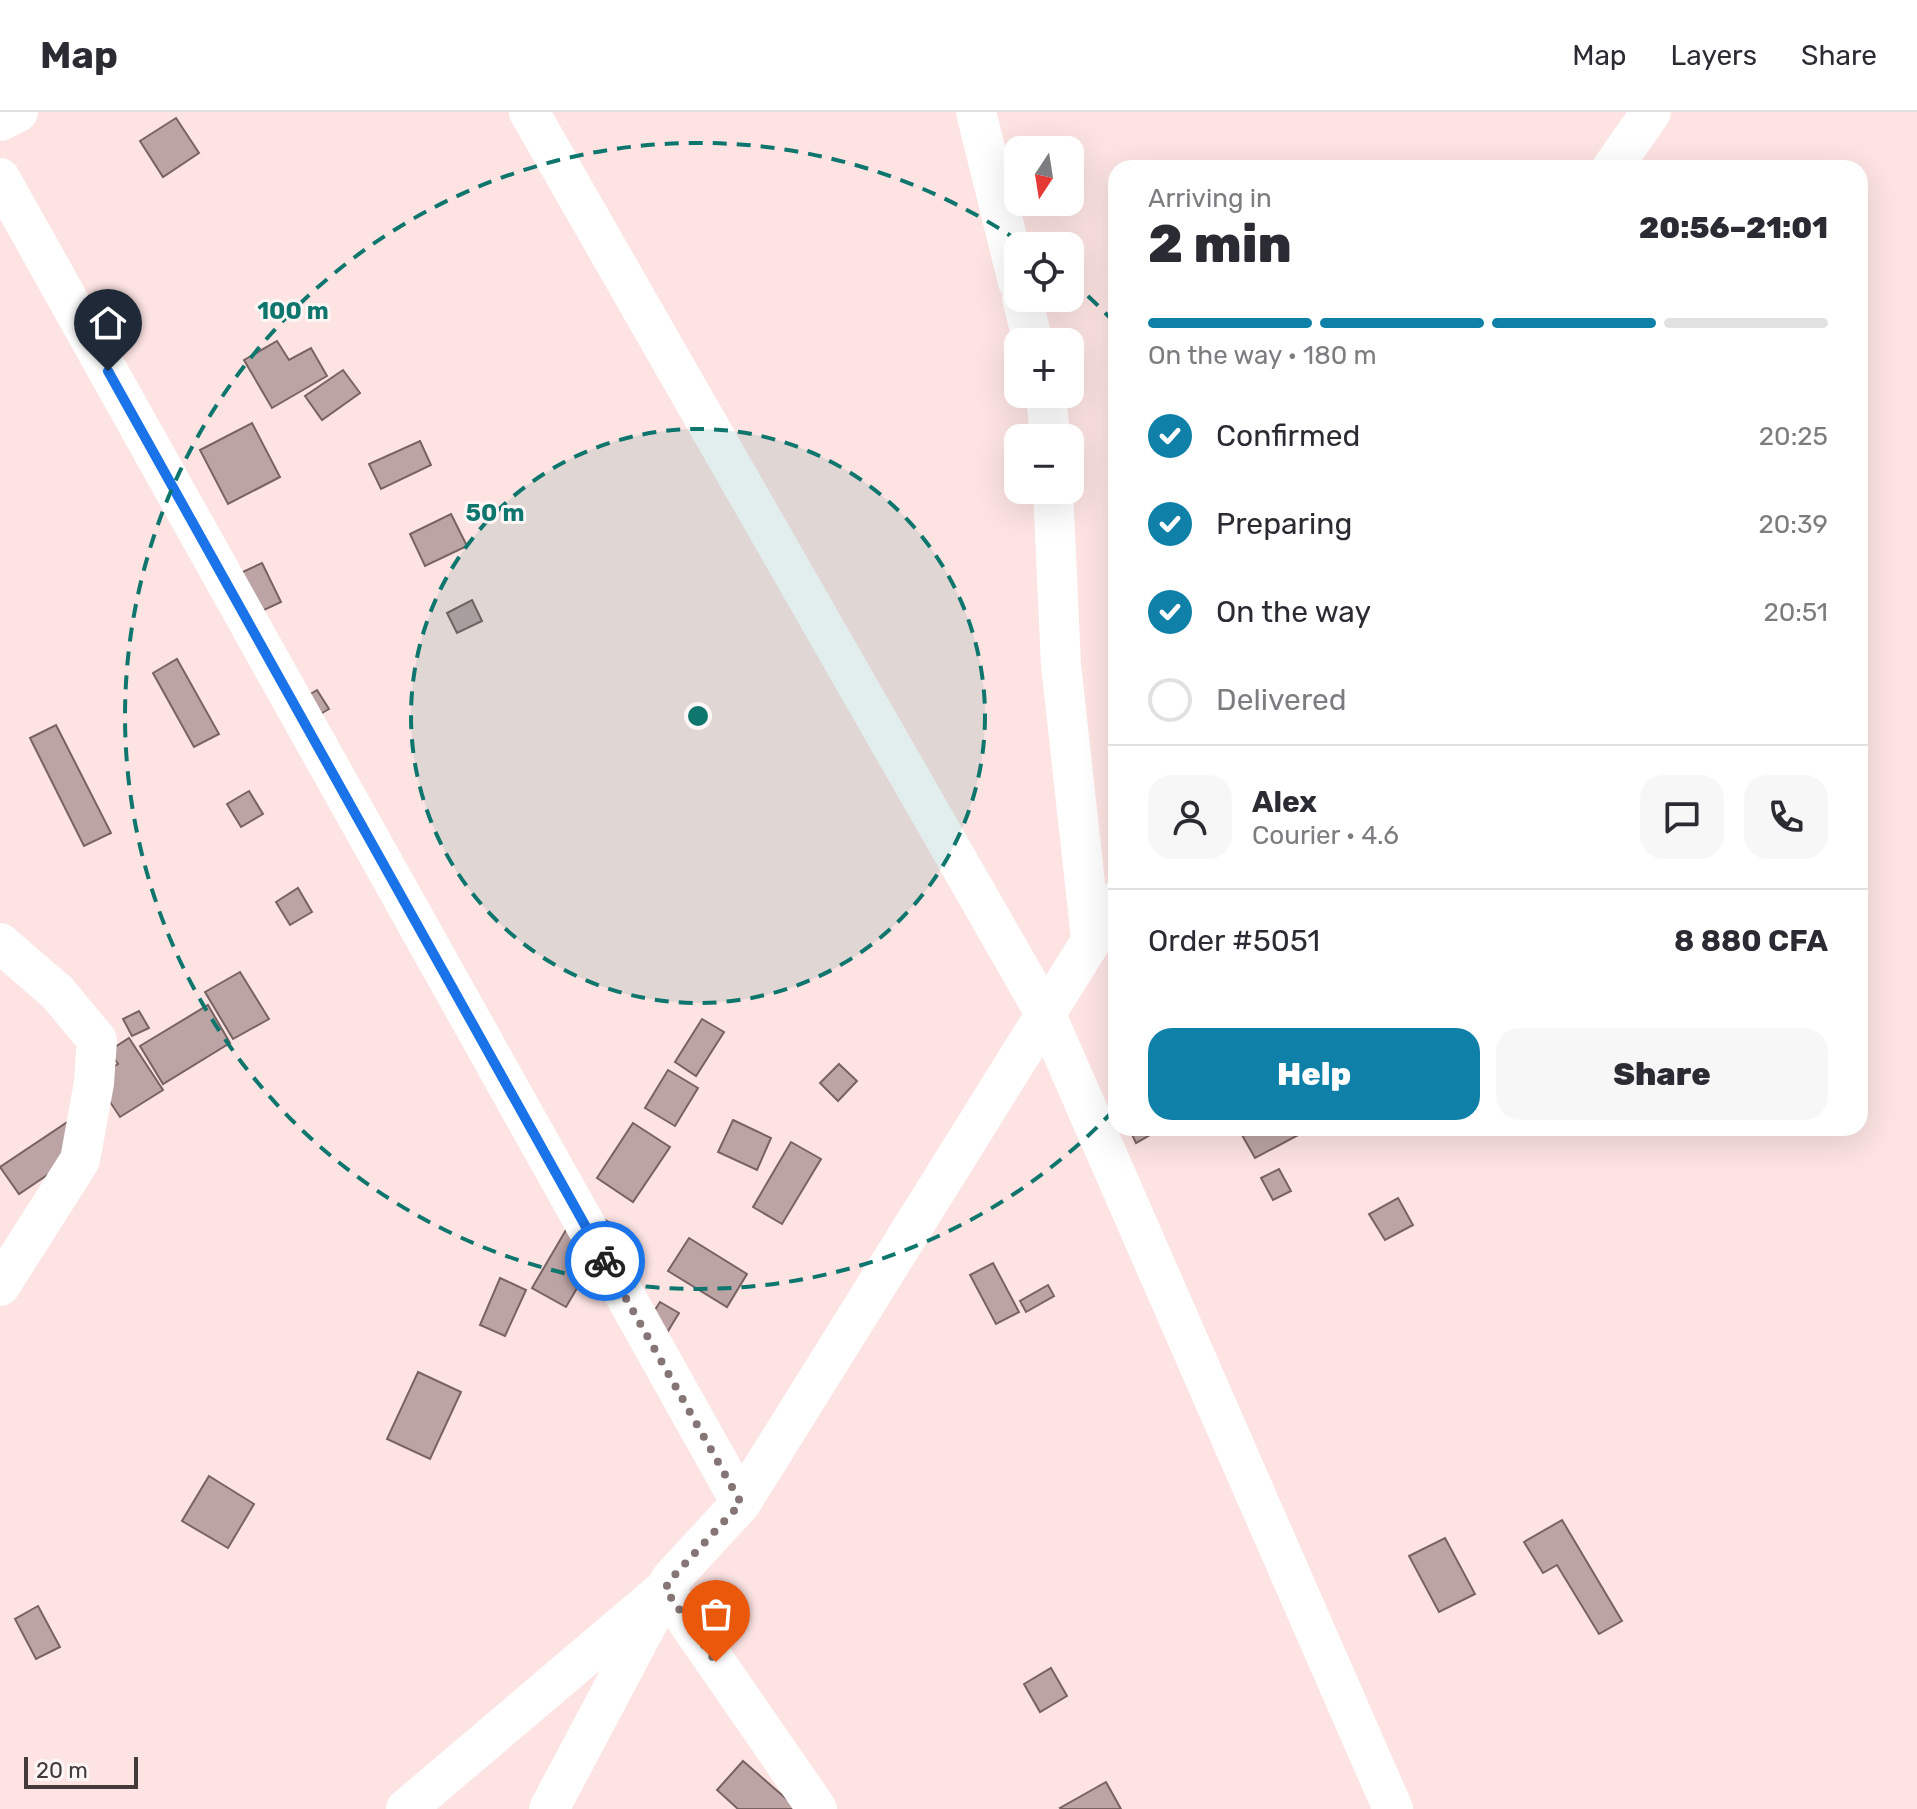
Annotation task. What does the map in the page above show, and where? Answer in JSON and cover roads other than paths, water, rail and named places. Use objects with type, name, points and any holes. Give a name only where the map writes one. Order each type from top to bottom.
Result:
[{"type":"street","points":[[0,121],[18,112]]},
{"type":"street","points":[[529,112],[1046,1015],[1393,1809]]},
{"type":"street","points":[[976,112],[1006,232]]},
{"type":"street","points":[[1618,160],[1651,112]]},
{"type":"street","points":[[0,178],[741,1503]]},
{"type":"street","points":[[1054,504],[1061,665],[1091,938]]},
{"type":"street","points":[[549,1809],[671,1579],[741,1503],[1108,913]]},
{"type":"street","points":[[0,943],[57,992],[97,1040],[94,1083],[80,1160],[0,1286]]},
{"type":"street","points":[[406,1809],[665,1589]]},
{"type":"street","points":[[665,1589],[817,1809]]}]
